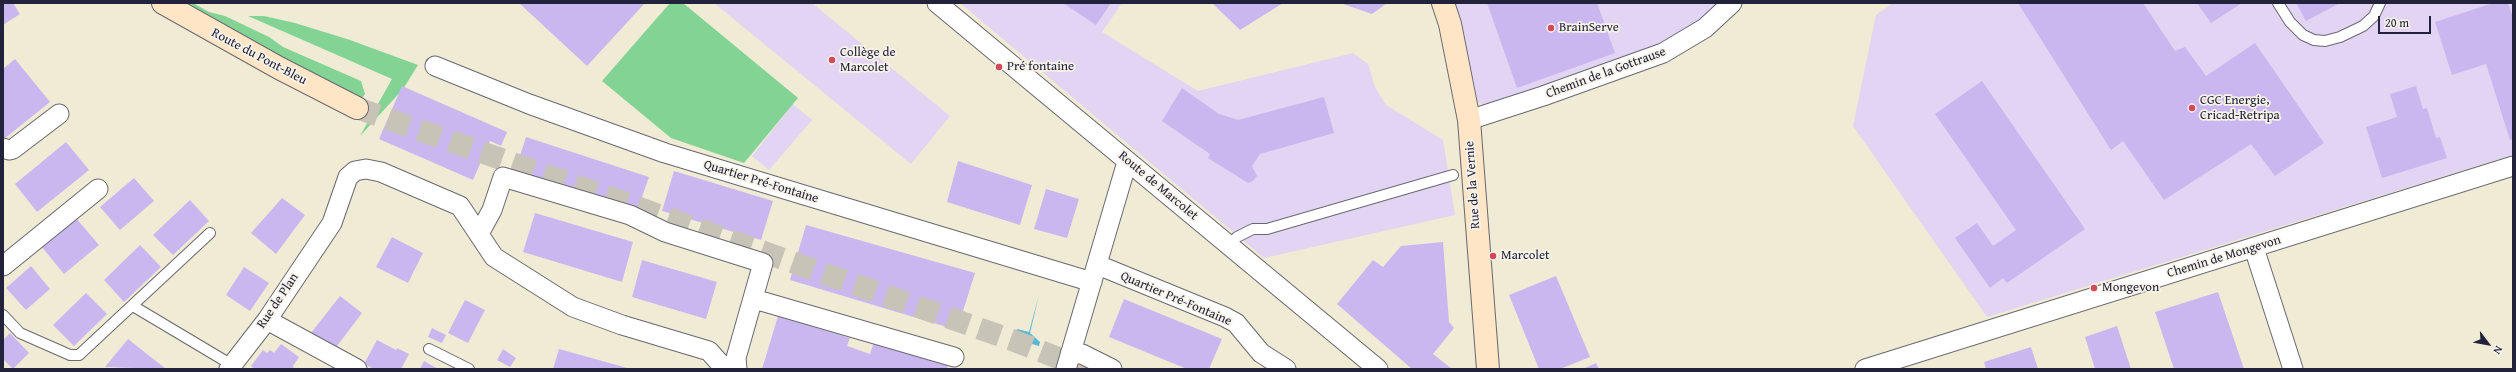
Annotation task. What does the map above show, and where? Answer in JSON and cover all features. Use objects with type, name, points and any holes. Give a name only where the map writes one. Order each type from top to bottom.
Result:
[{"type":"street","name":"Route du Pont-Bleu","points":[[163,3],[279,68],[357,108]]},
{"type":"street","name":"Route de Marcolet","points":[[937,3],[1378,369]]},
{"type":"street","name":"Rue de la Vernie","points":[[1443,3],[1450,24],[1469,120],[1488,369]]},
{"type":"street","name":"Chemin de la Gottrause","points":[[1469,120],[1543,96],[1663,53],[1705,28],[1732,3]]},
{"type":"street","name":"Quartier Pré-Fontaine","points":[[435,66],[529,104],[665,153],[1092,282]]},
{"type":"street","points":[[3,148],[9,150],[13,149],[59,114]]},
{"type":"street","points":[[1068,362],[1098,265],[1127,162]]},
{"type":"street","name":"Chemin de Mongevon","points":[[1865,369],[2513,166]]},
{"type":"street","name":"Rue de Plan","points":[[230,367],[267,320],[328,234],[339,208],[348,177],[355,171],[366,169],[381,172],[460,206],[480,232]]},
{"type":"street","points":[[725,369],[709,351],[622,325],[573,307],[494,257],[480,232],[492,210],[503,177],[630,215],[665,232],[763,263],[736,358],[737,369]]},
{"type":"street","points":[[3,266],[98,190]]},
{"type":"street","points":[[2254,248],[2293,369]]},
{"type":"street","name":"Quartier Pré-Fontaine","points":[[1098,265],[1225,317],[1236,323],[1261,354],[1286,369]]},
{"type":"street","points":[[754,299],[954,357]]},
{"type":"street","points":[[267,320],[357,369]]},
{"type":"street","points":[[1068,362],[1082,354],[1112,369]]},
{"type":"lane","points":[[2278,3],[2290,22],[2303,35],[2314,40],[2325,41],[2340,37],[2363,26],[2374,16],[2380,3]]},
{"type":"lane","points":[[1229,245],[1237,237],[1253,229],[1267,229],[1453,175]]},
{"type":"lane","points":[[3,315],[20,333],[74,356],[83,352],[210,233]]},
{"type":"lane","points":[[133,306],[230,367]]},
{"type":"lane","points":[[429,349],[469,369]]},
{"type":"shaded area","name":"Collège de Marcolet","points":[[714,3],[812,3],[950,116],[911,164]]},
{"type":"shaded area","points":[[960,3],[1122,3],[1102,32],[1198,91],[1353,53],[1368,64],[1375,87],[1386,105],[1443,140],[1455,215],[1264,258]]},
{"type":"shaded area","points":[[1454,3],[1720,3],[1708,15],[1644,56],[1490,109],[1478,102]]},
{"type":"shaded area","points":[[1893,3],[2513,3],[2513,155],[1987,317],[1853,126],[1876,15]]},
{"type":"shaded area","points":[[793,104],[812,120],[769,170],[752,156]]},
{"type":"green space","points":[[183,3],[193,3],[209,12],[225,16],[269,37],[283,47],[361,81],[365,94],[361,99],[328,84]]},
{"type":"green space","points":[[670,3],[683,3],[798,98],[744,163],[671,138],[602,81]]},
{"type":"green space","points":[[248,16],[264,16],[295,23],[350,40],[418,65],[403,89],[360,136],[392,79]]},
{"type":"water","points":[[1039,295],[1030,333],[1040,342],[1039,346],[1025,342],[1015,333],[1017,329],[1029,332]]},
{"type":"building","points":[[3,3],[13,3],[20,14],[3,25]]},
{"type":"building","points":[[519,3],[645,3],[587,66]]},
{"type":"building","points":[[1063,3],[1111,3],[1096,25]]},
{"type":"building","points":[[1212,3],[1283,3],[1240,30]]},
{"type":"building","points":[[1340,3],[1387,3],[1372,14]]},
{"type":"building","name":"BrainServe","points":[[1487,3],[1597,3],[1615,53],[1517,88]]},
{"type":"building","name":"CGC Energie, Cricad-Retripa","points":[[2018,3],[2143,3],[2175,51],[2185,47],[2206,76],[2255,43],[2324,143],[2275,176],[2251,144],[2164,200],[2123,141],[2111,150]]},
{"type":"building","points":[[2197,3],[2242,3],[2211,23]]},
{"type":"building","points":[[2296,3],[2340,3],[2306,21]]},
{"type":"building","points":[[2493,3],[2508,3],[2513,18],[2513,139],[2510,140],[2486,64],[2452,75],[2435,22]]},
{"type":"building","points":[[15,59],[50,102],[4,139],[3,69]]},
{"type":"building","points":[[1982,81],[2085,229],[2007,283],[2003,278],[1990,288],[1955,238],[1977,223],[1993,246],[2016,230],[1935,114]]},
{"type":"building","points":[[402,86],[507,132],[501,146],[490,141],[473,180],[379,139]]},
{"type":"building","points":[[2416,86],[2423,109],[2427,108],[2436,138],[2440,137],[2447,158],[2382,178],[2366,127],[2397,117],[2390,94]]},
{"type":"building","points":[[1182,88],[1219,114],[1238,120],[1324,97],[1334,133],[1260,154],[1252,166],[1257,176],[1253,181],[1248,183],[1208,158],[1210,154],[1162,121]]},
{"type":"building","points":[[526,137],[649,177],[636,214],[514,174]]},
{"type":"building","points":[[66,142],[89,170],[37,212],[15,184]]},
{"type":"building","points":[[958,161],[1032,185],[1020,225],[947,202]]},
{"type":"building","points":[[674,171],[773,201],[761,240],[662,211]]},
{"type":"building","points":[[134,178],[154,201],[120,230],[100,207]]},
{"type":"building","points":[[1046,189],[1079,199],[1067,238],[1034,229]]},
{"type":"building","points":[[282,198],[305,215],[276,254],[251,233]]},
{"type":"building","points":[[190,200],[209,221],[173,255],[153,235]]},
{"type":"building","points":[[535,213],[633,242],[622,282],[523,252]]},
{"type":"building","points":[[75,217],[99,245],[64,274],[41,246]]},
{"type":"building","points":[[806,225],[975,273],[957,330],[790,280]]},
{"type":"building","points":[[392,237],[423,253],[408,283],[376,267]]},
{"type":"building","points":[[1443,242],[1449,322],[1454,328],[1433,354],[1452,369],[1412,369],[1337,304],[1373,260],[1383,267],[1401,246]]},
{"type":"building","points":[[140,245],[161,267],[124,302],[104,280]]},
{"type":"building","points":[[642,260],[717,282],[706,319],[632,297]]},
{"type":"building","points":[[31,266],[50,289],[26,310],[6,288]]},
{"type":"building","points":[[244,267],[269,283],[250,311],[226,295]]},
{"type":"building","points":[[1556,276],[1590,357],[1560,369],[1539,369],[1509,295]]},
{"type":"building","points":[[2218,292],[2244,369],[2174,369],[2155,312]]},
{"type":"building","points":[[86,293],[107,314],[74,346],[53,325]]},
{"type":"building","points":[[340,296],[362,313],[334,350],[311,333]]},
{"type":"building","points":[[1124,299],[1222,339],[1209,369],[1187,369],[1109,337]]},
{"type":"building","points":[[465,300],[485,310],[468,343],[448,333]]},
{"type":"building","points":[[778,316],[850,338],[847,346],[870,354],[874,342],[948,365],[947,369],[762,369]]},
{"type":"building","points":[[2117,326],[2131,369],[2095,369],[2085,337]]},
{"type":"building","points":[[432,328],[446,335],[442,343],[428,337]]},
{"type":"building","points":[[10,333],[29,353],[13,369],[3,359],[3,340]]},
{"type":"building","points":[[128,339],[166,369],[105,367]]},
{"type":"building","points":[[377,340],[396,350],[397,348],[409,354],[401,369],[374,369],[364,364]]},
{"type":"building","points":[[281,344],[299,357],[293,366],[294,369],[255,369],[251,366],[263,350],[267,353],[270,350],[274,353]]},
{"type":"building","points":[[2031,347],[2038,369],[1986,369],[1984,362]]},
{"type":"building","points":[[503,349],[516,358],[510,367],[497,360]]},
{"type":"building","points":[[559,349],[631,369],[553,369]]},
{"type":"building","points":[[424,361],[438,369],[420,369]]},
{"type":"building","points":[[1596,363],[1599,369],[1583,369]]},
{"type":"tunnel","points":[[357,108],[1012,340],[1087,369]]},
{"type":"place","name":"BrainServe","points":[[1551,28]]},
{"type":"place","name":"Collège de Marcolet","points":[[832,60]]},
{"type":"place","name":"Pré fontaine","points":[[999,67]]},
{"type":"place","name":"CGC Energie, Cricad-Retripa","points":[[2192,108]]},
{"type":"place","name":"Marcolet","points":[[1493,256]]},
{"type":"place","name":"Mongevon","points":[[2094,288]]}]
